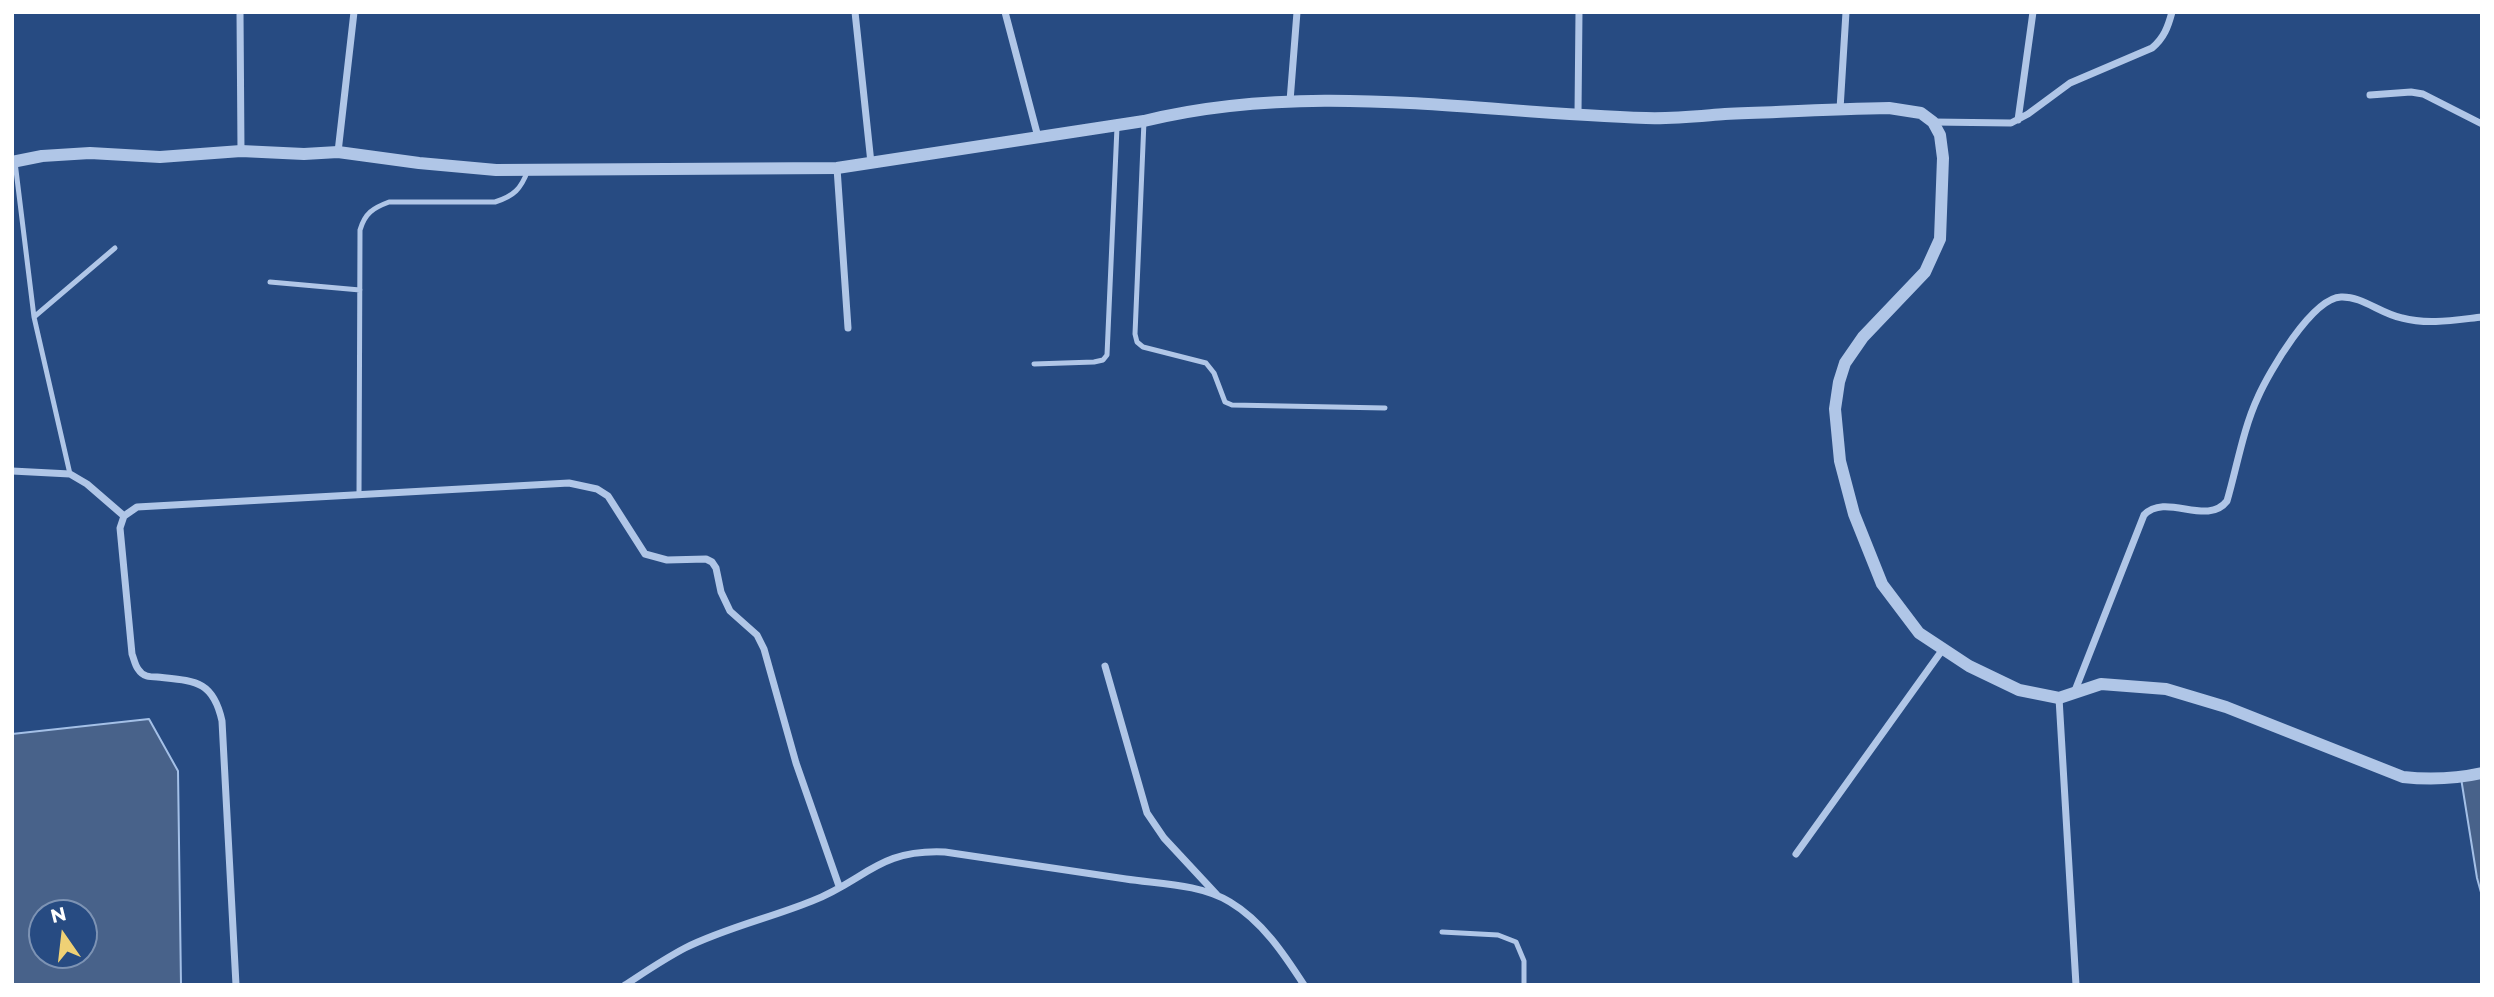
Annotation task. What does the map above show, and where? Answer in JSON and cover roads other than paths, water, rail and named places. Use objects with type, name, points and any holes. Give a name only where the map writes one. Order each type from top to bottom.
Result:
[{"type":"street","points":[[240,12],[241,151]]},
{"type":"street","points":[[338,152],[354,12]]},
{"type":"street","points":[[855,12],[871,163]]},
{"type":"street","points":[[1005,12],[1038,137]]},
{"type":"street","points":[[1290,101],[1297,12]]},
{"type":"street","points":[[1578,113],[1579,12]]},
{"type":"street","points":[[1840,109],[1846,12]]},
{"type":"street","points":[[2018,120],[2033,12]]},
{"type":"street","points":[[1933,122],[2003,124],[2018,120],[2070,83],[2152,48],[2160,41],[2172,12]]},
{"type":"street","points":[[2370,95],[2400,92],[2423,94],[2482,124]]},
{"type":"street","points":[[13,162],[42,156],[78,154],[160,157],[241,151],[304,154],[338,152],[496,170],[837,168],[1144,121],[1190,110],[1254,102],[1442,104],[1647,118],[1889,107],[1911,110],[1921,113],[1933,122],[1940,135],[1943,158],[1940,239],[1925,272],[1863,337],[1845,363],[1835,409],[1840,461],[1854,514],[1882,584],[1919,634],[1969,666],[2019,690],[2059,698],[2101,684],[2166,689],[2226,707],[2403,777],[2462,778],[2482,773]]},
{"type":"street","points":[[837,168],[848,328]]},
{"type":"street","points":[[2074,693],[2144,514],[2161,507],[2207,511],[2223,506],[2257,399],[2267,379],[2314,310],[2326,301],[2338,297],[2350,298],[2400,318],[2424,322],[2482,317]]},
{"type":"street","points":[[12,471],[70,474],[87,484],[124,516]]},
{"type":"street","points":[[236,985],[222,721],[218,702],[207,687],[187,681],[146,676],[138,670],[132,654],[120,528],[124,516],[137,508],[569,483],[584,485],[608,496],[645,554],[667,560],[706,559],[712,562],[730,611],[757,635],[764,649],[796,763],[839,886]]},
{"type":"street","points":[[1796,854],[1942,649]]},
{"type":"street","points":[[1105,666],[1147,813],[1164,838],[1217,895],[1242,910],[1271,938],[1304,985]]},
{"type":"street","points":[[2059,698],[2076,985]]},
{"type":"street","points":[[625,985],[686,948],[813,901],[892,858],[922,851],[1089,873],[1217,895]]},
{"type":"lane","points":[[1144,121],[1136,342],[1143,347],[1206,363],[1214,373],[1225,402],[1232,405],[1385,408]]},
{"type":"lane","points":[[1034,364],[1094,362],[1103,360],[1107,355],[1117,124]]},
{"type":"lane","points":[[13,162],[34,317],[70,474]]},
{"type":"lane","points":[[359,495],[360,230],[363,218],[373,208],[389,202],[495,202],[516,193],[523,185],[528,170]]},
{"type":"lane","points":[[34,317],[115,248]]},
{"type":"lane","points":[[270,282],[360,290]]},
{"type":"lane","points":[[1442,932],[1499,935],[1516,942],[1524,961],[1524,985]]},
{"type":"water","points":[[149,719],[178,771],[181,985],[12,985],[12,734]]},
{"type":"water","points":[[2482,775],[2482,896],[2461,778]]}]
